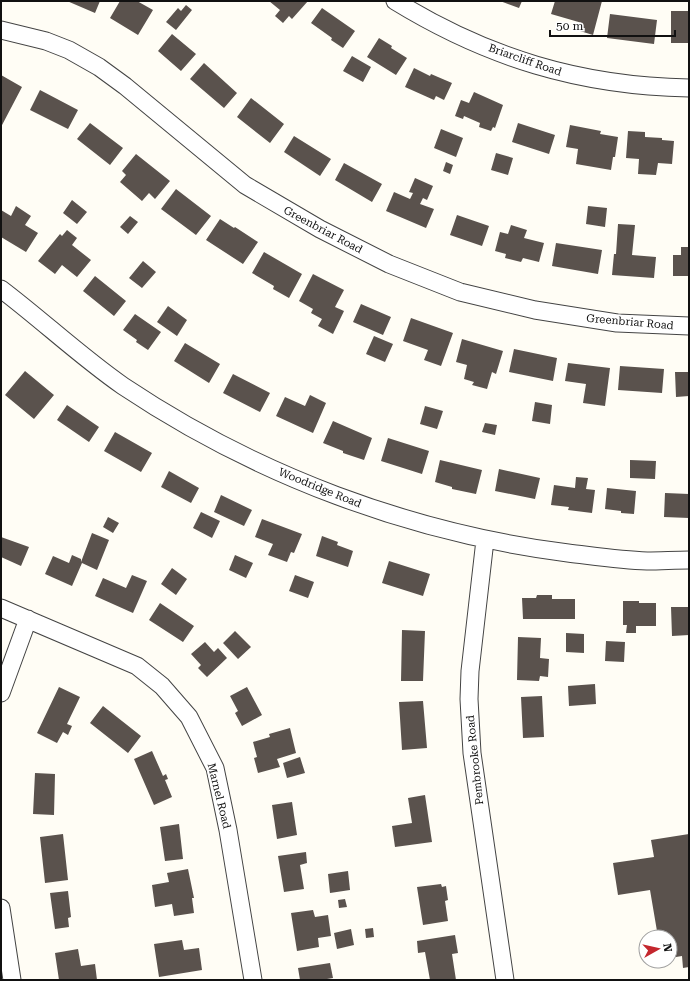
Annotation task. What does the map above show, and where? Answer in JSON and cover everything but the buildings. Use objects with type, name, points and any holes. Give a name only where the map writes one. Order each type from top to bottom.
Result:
[{"type":"street","name":"Briarcliff Road","points":[[396,1],[457,35],[543,68],[611,83],[636,86],[689,88]]},
{"type":"street","name":"Greenbriar Road","points":[[1,30],[46,41],[69,50],[99,67],[125,86],[245,185],[295,216],[347,244],[389,264],[460,292],[535,310],[617,323],[689,326]]},
{"type":"street","name":"Woodridge Road","points":[[1,289],[59,337],[122,385],[160,409],[222,444],[296,479],[358,504],[395,516],[486,540],[536,549],[624,560],[689,560]]},
{"type":"street","name":"Pembrooke Road","points":[[486,540],[470,671],[469,699],[472,753],[505,980]]},
{"type":"street","name":"Marnel Road","points":[[1,608],[137,666],[162,686],[189,717],[215,768],[228,830],[253,980]]},
{"type":"street","points":[[1,693],[28,619]]},
{"type":"street","points":[[1,908],[12,980]]}]
